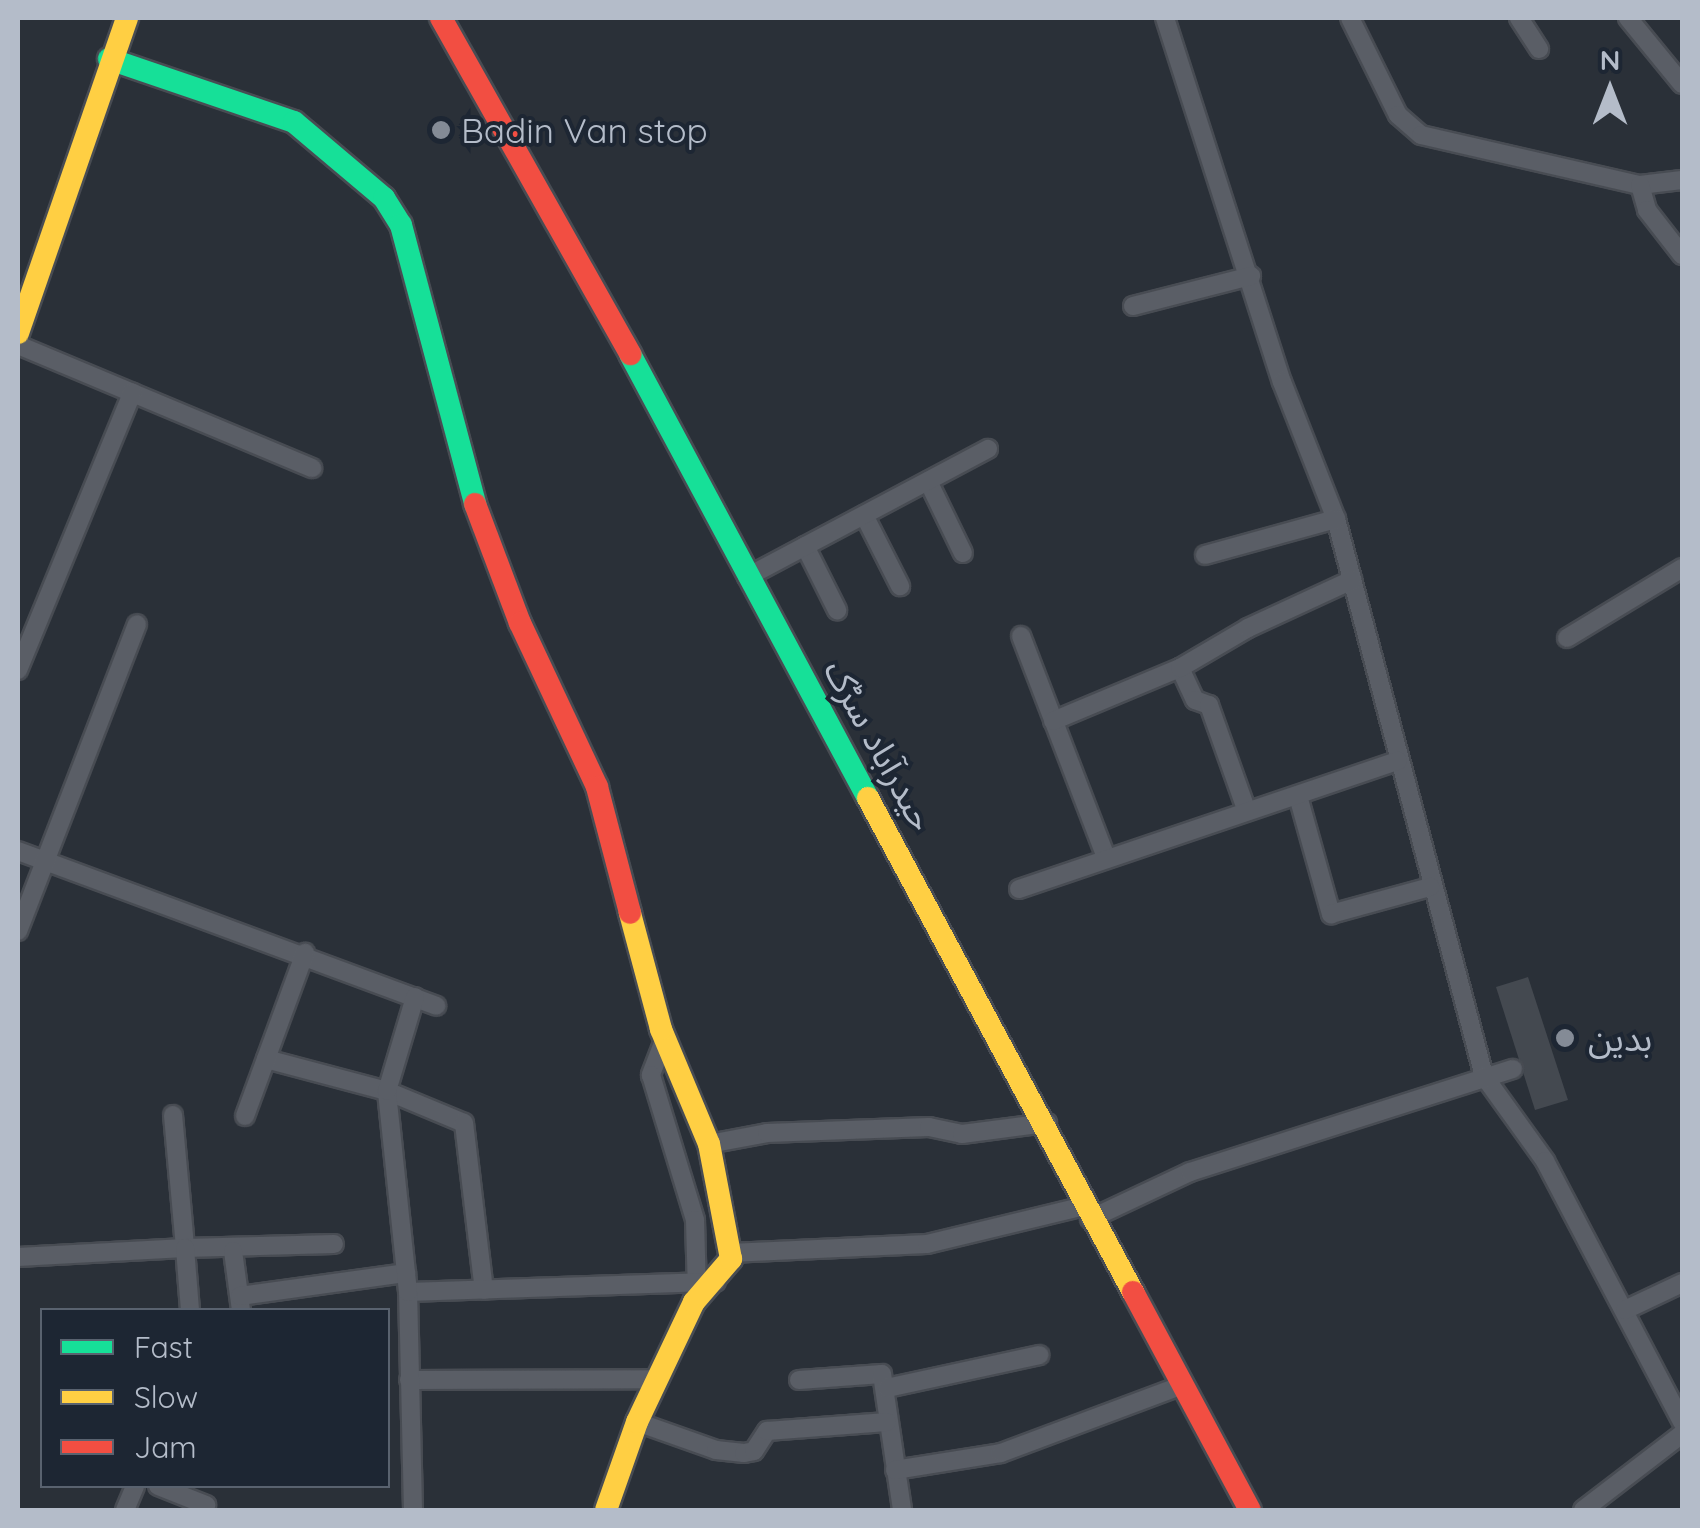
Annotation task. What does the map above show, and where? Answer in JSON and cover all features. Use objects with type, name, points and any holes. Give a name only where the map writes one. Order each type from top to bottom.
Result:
[{"type":"main road","points":[[18,333],[126,18]]},
{"type":"main road","name":"حیدرآباد سڑک","points":[[441,18],[532,171],[747,577],[1047,1123],[1087,1212],[1250,1510]]},
{"type":"main road","points":[[109,59],[294,122],[384,198],[400,225],[474,500],[520,623],[596,788],[665,1038],[709,1144],[730,1253],[703,1289],[658,1379],[606,1510]]},
{"type":"street","points":[[1166,18],[1252,276],[1282,382],[1336,519],[1430,887],[1484,1076],[1545,1161],[1682,1422]]},
{"type":"street","points":[[1351,18],[1398,115],[1421,135],[1640,184],[1682,180]]},
{"type":"street","points":[[1519,18],[1539,49]]},
{"type":"street","points":[[1628,18],[1682,84]]},
{"type":"street","points":[[1640,184],[1647,210],[1682,255]]},
{"type":"street","points":[[1133,306],[1252,276]]},
{"type":"street","points":[[18,345],[312,468]]},
{"type":"street","points":[[18,670],[132,393]]},
{"type":"street","points":[[747,577],[988,449]]},
{"type":"street","points":[[928,481],[963,553]]},
{"type":"street","points":[[864,515],[900,586]]},
{"type":"street","points":[[1206,555],[1336,519]]},
{"type":"street","points":[[805,546],[837,610]]},
{"type":"street","points":[[1567,638],[1682,568]]},
{"type":"street","points":[[1053,721],[1180,668],[1248,628],[1352,580]]},
{"type":"street","points":[[18,931],[136,624]]},
{"type":"street","points":[[1021,636],[1106,858]]},
{"type":"street","points":[[1180,668],[1195,700],[1209,705],[1246,809]]},
{"type":"street","points":[[1019,889],[1246,809],[1298,796],[1398,761]]},
{"type":"street","points":[[1298,796],[1331,914],[1430,887]]},
{"type":"street","points":[[18,851],[305,953],[436,1006]]},
{"type":"street","points":[[245,1116],[305,953]]},
{"type":"street","points":[[413,1510],[408,1292],[386,1092],[415,997]]},
{"type":"street","points":[[408,1292],[703,1289],[695,1220],[651,1075],[665,1038]]},
{"type":"street","points":[[266,1059],[386,1092],[464,1123],[484,1290]]},
{"type":"street","points":[[730,1253],[927,1244],[1087,1212],[1190,1172],[1513,1069]]},
{"type":"street","points":[[173,1116],[190,1308]]},
{"type":"street","points":[[709,1144],[767,1133],[929,1127],[962,1134],[1047,1123]]},
{"type":"street","points":[[18,1257],[334,1244]]},
{"type":"street","points":[[234,1251],[240,1303],[406,1272]]},
{"type":"street","points":[[1625,1310],[1682,1283]]},
{"type":"street","points":[[887,1388],[1038,1355]]},
{"type":"street","points":[[799,1380],[882,1374],[902,1510]]},
{"type":"street","points":[[409,1380],[658,1379]]},
{"type":"street","points":[[895,1470],[1000,1453],[1183,1385]]},
{"type":"street","points":[[638,1422],[716,1450],[744,1452],[754,1450],[767,1430],[887,1422]]},
{"type":"street","points":[[1583,1510],[1682,1434]]},
{"type":"street","points":[[162,1488],[206,1508]]},
{"type":"building","points":[[1528,977],[1568,1100],[1535,1110],[1496,987]]},
{"type":"traffic: fast","points":[[109,59],[294,122],[384,198],[401,225],[475,504]]},
{"type":"traffic: fast","points":[[630,354],[868,798]]},
{"type":"traffic: slow","points":[[18,333],[127,18]]},
{"type":"traffic: slow","points":[[868,798],[1133,1292]]},
{"type":"traffic: slow","points":[[606,1510],[637,1422],[694,1302],[731,1259],[709,1144],[661,1029],[630,913]]},
{"type":"traffic: jam","points":[[441,18],[630,354]]},
{"type":"traffic: jam","points":[[475,504],[520,623],[597,787],[630,913]]},
{"type":"traffic: jam","points":[[1133,1292],[1250,1510]]},
{"type":"place","name":"Badin Van stop","points":[[441,130]]},
{"type":"place","name":"بدين","points":[[1565,1038]]}]
